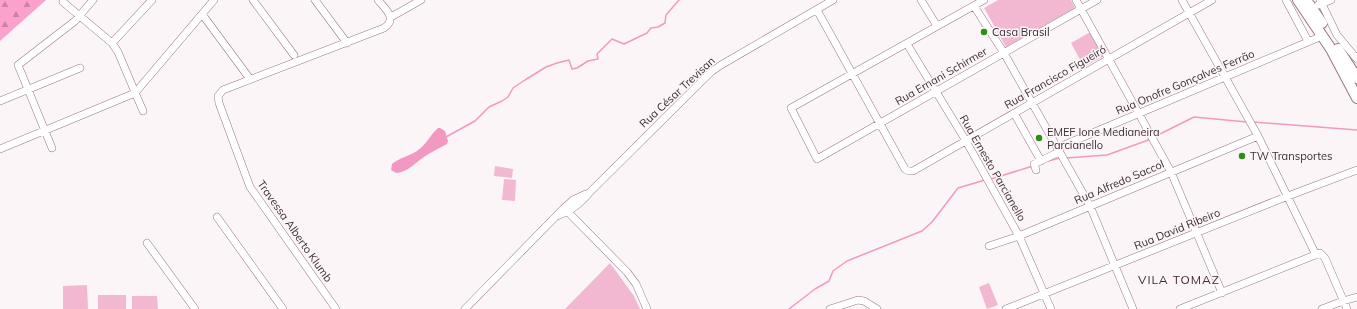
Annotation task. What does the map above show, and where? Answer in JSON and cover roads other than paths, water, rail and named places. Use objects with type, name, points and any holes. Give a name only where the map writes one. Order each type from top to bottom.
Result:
[{"type":"highway","points":[[1298,0],[1331,49],[1357,98]]},
{"type":"highway","points":[[1309,3],[1357,78]]},
{"type":"street","points":[[52,148],[18,65],[80,16],[93,0]]},
{"type":"street","points":[[112,43],[152,0]]},
{"type":"street","points":[[0,149],[135,93],[214,0]]},
{"type":"street","points":[[253,0],[294,55]]},
{"type":"street","points":[[315,0],[347,43]]},
{"type":"street","points":[[378,0],[391,17]]},
{"type":"street","points":[[202,14],[250,79],[384,28],[389,24],[391,17],[421,0]]},
{"type":"street","name":"Rua César Trevisan","points":[[466,309],[557,216],[566,210],[577,206],[711,72],[833,0]]},
{"type":"street","points":[[921,0],[937,26]]},
{"type":"street","points":[[852,74],[984,0]]},
{"type":"street","points":[[1076,0],[1140,113],[1171,172],[1222,293]]},
{"type":"street","name":"Rua Ernani Schirmer","points":[[852,74],[791,108],[817,159],[1097,0]]},
{"type":"street","points":[[1182,0],[1258,136],[1318,254],[1325,258],[1347,309]]},
{"type":"street","name":"Rua Francisco Figueiró","points":[[880,123],[905,169],[913,171],[1212,0]]},
{"type":"street","points":[[1286,0],[1308,41]]},
{"type":"street","points":[[1309,3],[1330,0]]},
{"type":"street","points":[[63,2],[112,43],[118,52],[143,111]]},
{"type":"street","points":[[1320,2],[1337,35],[1357,59]]},
{"type":"street","points":[[974,6],[1004,53],[1090,206],[1133,309]]},
{"type":"street","points":[[817,10],[880,123]]},
{"type":"street","name":"Rua Onofre Gonçalves Ferrão","points":[[1041,160],[1058,150],[1140,113],[1322,36]]},
{"type":"street","name":"Rua Ernesto Parcianello","points":[[906,44],[966,141],[1020,236],[1051,309]]},
{"type":"street","points":[[0,101],[80,68]]},
{"type":"street","name":"Travessa Alberto Klumb","points":[[250,79],[223,90],[218,96],[218,103],[250,187],[336,309]]},
{"type":"street","points":[[1014,113],[1041,160],[1034,164],[1036,170]]},
{"type":"street","name":"Rua Alfredo Saccol","points":[[989,246],[1020,236],[1258,136]]},
{"type":"street","name":"Rua David Ribeiro","points":[[1006,309],[1288,196],[1357,170]]},
{"type":"street","points":[[566,210],[627,272],[636,284],[647,309]]},
{"type":"street","points":[[217,217],[283,309]]},
{"type":"street","points":[[147,243],[195,309]]},
{"type":"street","points":[[1180,309],[1318,254]]},
{"type":"street","points":[[1322,309],[1357,297]]},
{"type":"street","points":[[830,309],[858,300],[864,301],[877,309]]},
{"type":"waterway","points":[[446,137],[475,121],[489,107],[508,97],[513,88],[546,67],[569,60],[572,69],[577,68],[588,61],[598,59],[597,54],[612,39],[624,44],[647,33],[651,28],[658,27],[665,23],[666,15],[679,0]]},
{"type":"waterway","points":[[1154,137],[1194,117],[1247,122]]},
{"type":"waterway","points":[[1253,122],[1357,130]]},
{"type":"waterway","points":[[1066,158],[1107,155],[1151,139]]},
{"type":"waterway","points":[[1048,161],[1060,158]]},
{"type":"waterway","points":[[991,179],[1033,166]]},
{"type":"waterway","points":[[789,309],[815,289],[829,281],[833,271],[847,261],[922,231],[932,222],[958,188],[985,180]]},
{"type":"place","name":"Casa Brasil","points":[[984,32]]},
{"type":"place","name":"EMEF Ione Medianeira Parcianello","points":[[1039,138]]},
{"type":"place","name":"TW Transportes","points":[[1242,156]]},
{"type":"district","name":"VILA TOMAZ","points":[[1179,280]]}]
